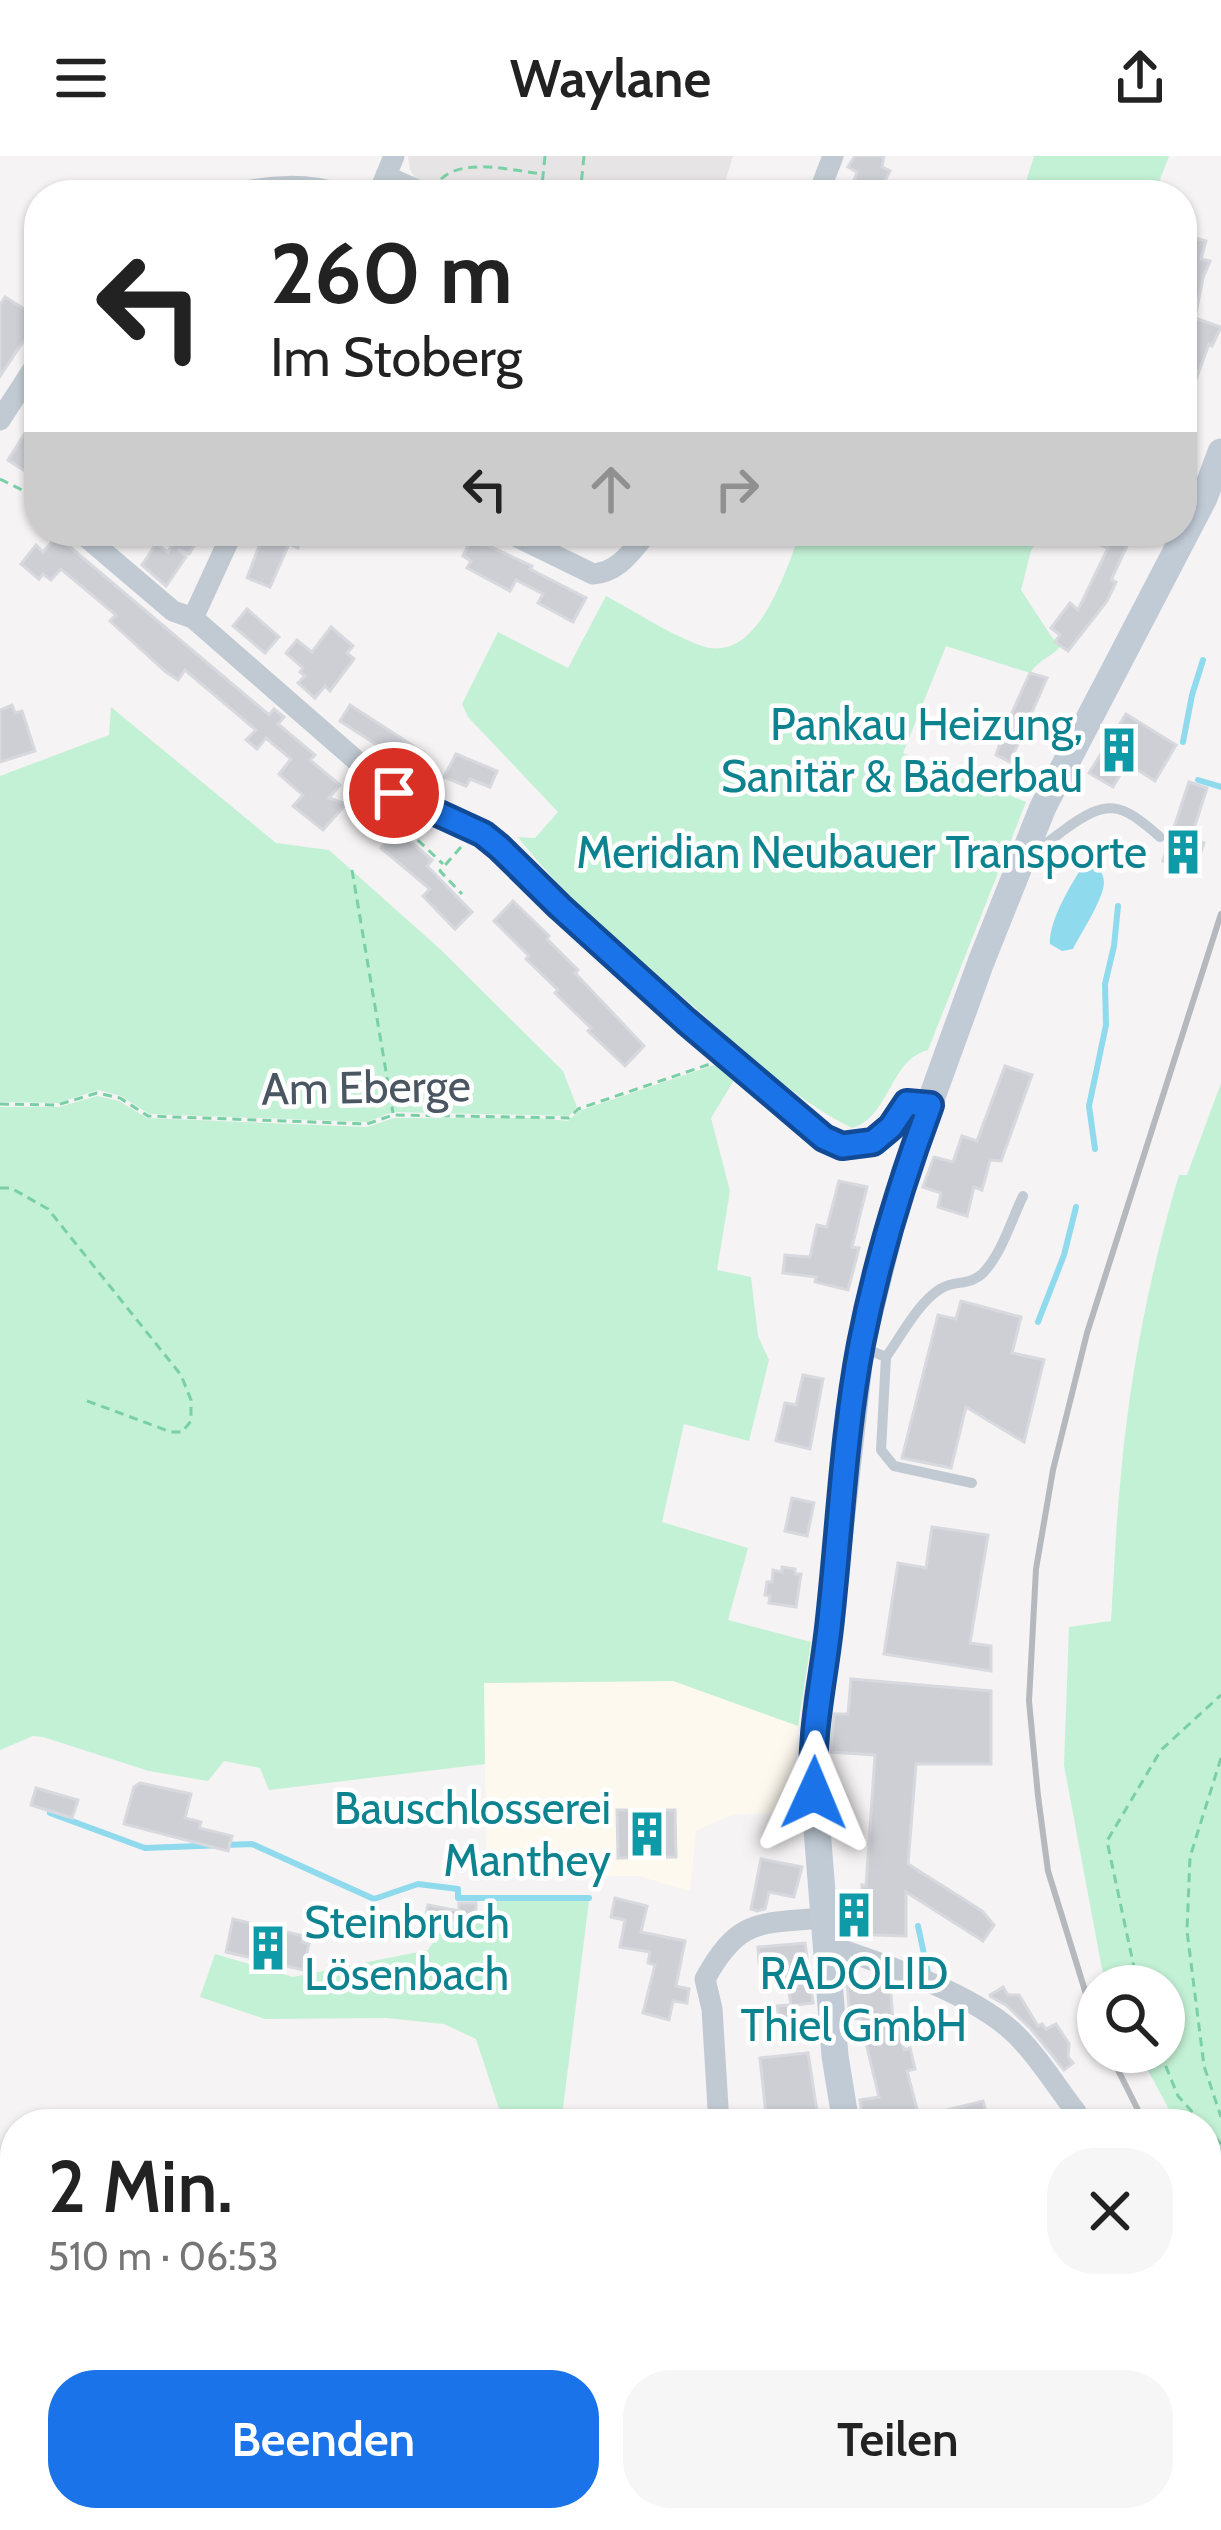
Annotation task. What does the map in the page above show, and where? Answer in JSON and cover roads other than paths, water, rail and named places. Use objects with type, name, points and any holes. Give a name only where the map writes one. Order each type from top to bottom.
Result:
[{"type":"main road","points":[[1197,511],[1221,452]]},
{"type":"main road","points":[[844,2109],[835,2056],[812,1766],[817,1699],[904,1174],[1025,850],[1179,546]]},
{"type":"street","points":[[0,420],[24,383]]},
{"type":"street","points":[[97,546],[173,611],[193,618],[394,793],[476,831],[499,847],[724,1053],[834,1144],[873,1142],[891,1127],[907,1103],[930,1105]]},
{"type":"street","points":[[193,618],[226,546]]},
{"type":"street","points":[[536,546],[593,574],[620,565],[636,546]]},
{"type":"street","points":[[718,2109],[712,2009],[705,1979],[726,1946],[749,1927],[771,1922],[824,1931],[874,1961],[988,2012],[1016,2034],[1074,2109]]},
{"type":"lane","points":[[1025,850],[1040,848],[1106,806],[1123,809],[1160,837]]},
{"type":"lane","points":[[972,1483],[894,1466],[880,1450],[874,1352],[943,1286],[980,1277],[993,1260],[1022,1196]]},
{"type":"water","points":[[1090,856],[1103,875],[1103,890],[1073,949],[1062,951],[1050,944],[1053,923]]},
{"type":"waterway","points":[[1183,742],[1203,660]]},
{"type":"waterway","points":[[1198,780],[1221,787]]},
{"type":"waterway","points":[[1095,1149],[1089,1106],[1106,1025],[1105,984],[1118,906]]},
{"type":"waterway","points":[[1038,1322],[1064,1255],[1076,1207]]},
{"type":"waterway","points":[[50,1813],[145,1848],[252,1844],[374,1899],[418,1884],[458,1889],[458,1898],[589,1898]]},
{"type":"waterway","points":[[918,1926],[928,1973]]},
{"type":"railway","points":[[1077,1965],[1048,1871],[1038,1796],[1029,1701],[1036,1569],[1053,1470],[1087,1333],[1221,914]]},
{"type":"railway","points":[[1120,2073],[1138,2109]]},
{"type":"place","name":"Pankau Heizung, Sanitär & Bäderbau","points":[[1119,750]]},
{"type":"place","name":"Meridian Neubauer Transporte","points":[[1183,852]]},
{"type":"place","name":"Bauschlosserei Manthey","points":[[647,1834]]},
{"type":"place","name":"RADOLID Thiel GmbH","points":[[854,1915]]},
{"type":"place","name":"Steinbruch Lösenbach","points":[[268,1948]]}]
